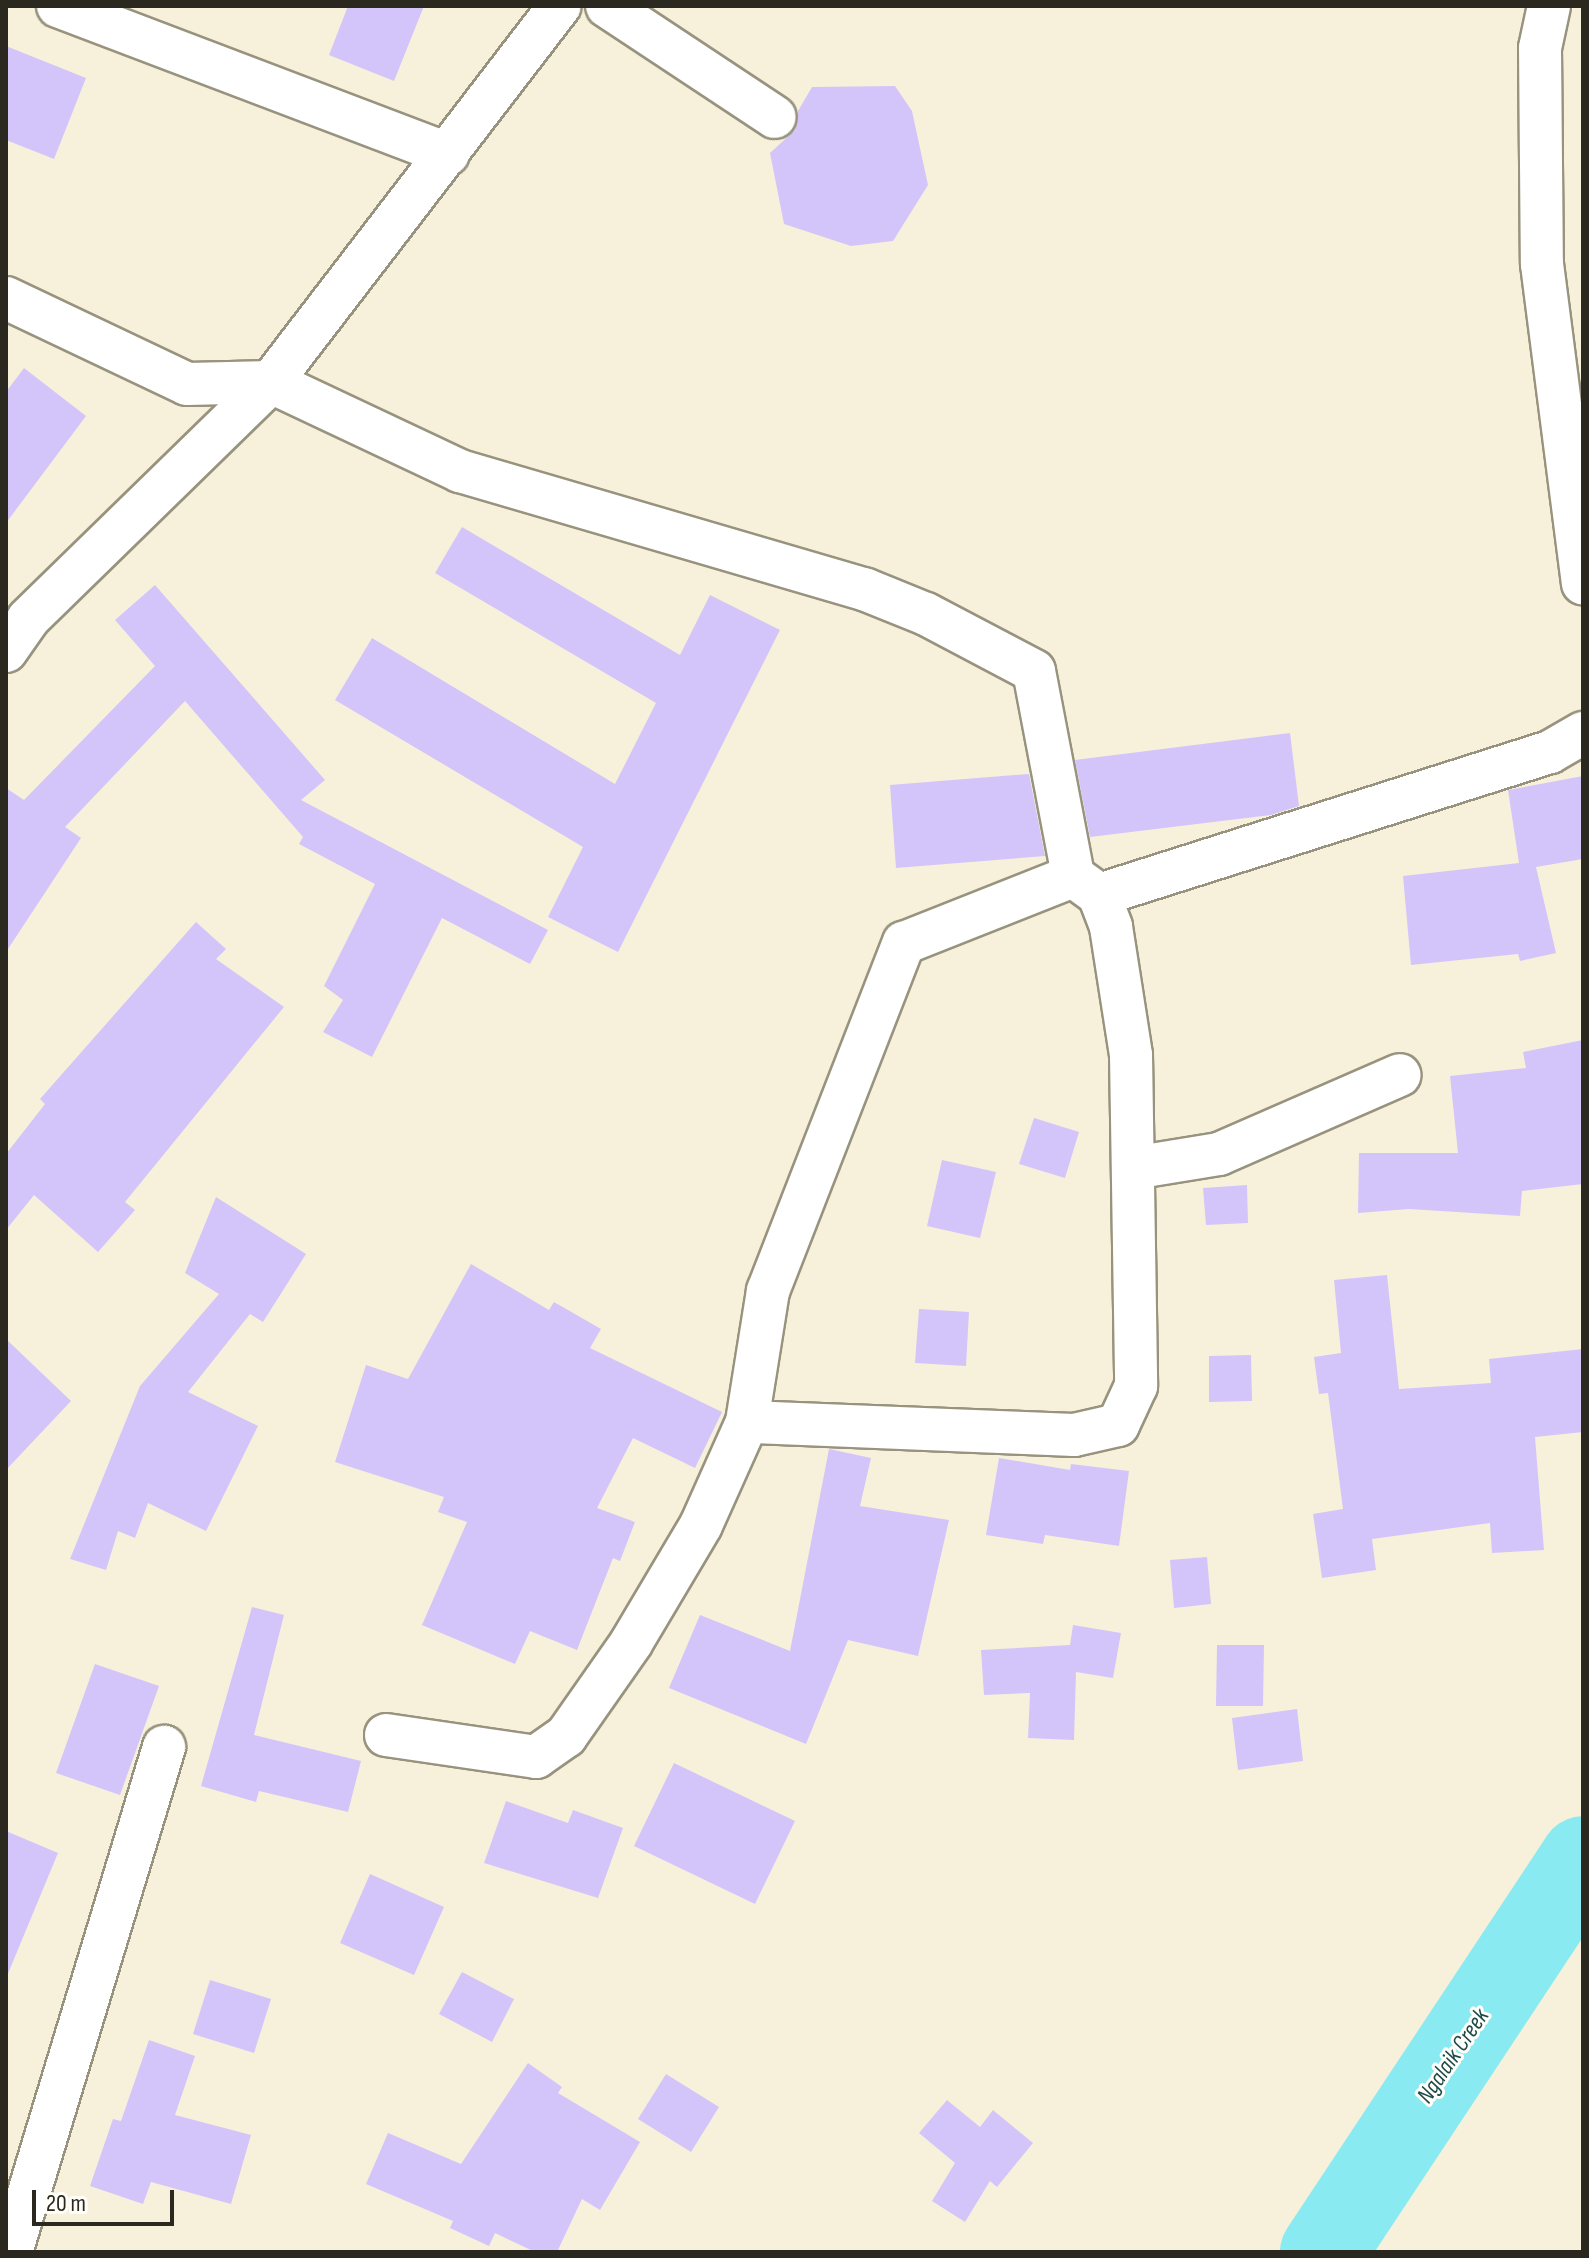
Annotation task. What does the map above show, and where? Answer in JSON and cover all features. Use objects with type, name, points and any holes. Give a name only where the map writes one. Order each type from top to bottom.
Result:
[{"type":"street","points":[[58,6],[448,154]]},
{"type":"street","points":[[8,642],[271,382],[559,6]]},
{"type":"street","points":[[607,6],[775,117]]},
{"type":"street","points":[[1549,6],[1540,48],[1542,264],[1578,510],[1583,583]]},
{"type":"street","points":[[6,298],[187,384],[271,382],[460,471],[864,589],[926,614],[1034,671],[1086,885],[1111,927],[1131,1055],[1136,1386],[1118,1425],[1074,1435],[747,1422]]},
{"type":"street","points":[[386,1735],[536,1757],[566,1736],[631,1643],[701,1525],[747,1422],[768,1291],[904,943],[1086,885],[1550,752],[1583,733]]},
{"type":"street","points":[[1133,1168],[1219,1154],[1400,1075]]},
{"type":"street","points":[[11,2252],[164,1747]]},
{"type":"building","points":[[348,6],[424,6],[394,81],[329,55]]},
{"type":"building","points":[[6,46],[86,78],[54,159],[6,140]]},
{"type":"building","points":[[895,86],[912,111],[928,185],[893,241],[851,246],[784,224],[770,153],[795,130],[798,111],[812,87]]},
{"type":"building","points":[[24,368],[86,416],[6,523],[6,392]]},
{"type":"building","points":[[462,527],[680,655],[710,595],[780,630],[618,952],[548,917],[583,847],[335,700],[372,638],[615,784],[656,703],[435,573]]},
{"type":"building","points":[[155,585],[325,780],[301,800],[548,930],[530,964],[442,918],[372,1057],[323,1032],[343,1000],[324,986],[375,884],[299,844],[303,837],[185,701],[65,827],[81,838],[6,952],[6,788],[24,800],[155,666],[115,620]]},
{"type":"building","points":[[1290,733],[1299,806],[1271,815],[1090,837],[1075,760]]},
{"type":"building","points":[[1029,774],[1045,856],[896,868],[890,785]]},
{"type":"building","points":[[1583,776],[1583,859],[1536,867],[1556,953],[1520,961],[1518,954],[1411,965],[1403,876],[1519,863],[1508,790]]},
{"type":"building","points":[[196,922],[226,949],[216,959],[284,1007],[125,1202],[135,1210],[98,1252],[34,1195],[6,1230],[6,1154],[45,1104],[40,1099]]},
{"type":"building","points":[[1583,1040],[1583,1184],[1522,1191],[1520,1216],[1409,1209],[1358,1213],[1359,1153],[1458,1153],[1450,1076],[1526,1068],[1523,1052]]},
{"type":"building","points":[[1034,1118],[1079,1132],[1065,1178],[1019,1164]]},
{"type":"building","points":[[942,1160],[996,1172],[980,1238],[927,1226]]},
{"type":"building","points":[[1247,1185],[1248,1223],[1206,1225],[1203,1188]]},
{"type":"building","points":[[216,1197],[306,1254],[263,1322],[250,1314],[188,1392],[258,1426],[206,1531],[148,1503],[135,1538],[118,1531],[106,1570],[70,1559],[140,1386],[219,1294],[185,1273]]},
{"type":"building","points":[[471,1264],[549,1310],[554,1302],[601,1329],[590,1348],[722,1412],[695,1468],[633,1438],[597,1508],[635,1522],[620,1561],[613,1558],[577,1650],[530,1631],[515,1664],[422,1625],[467,1522],[438,1512],[444,1497],[335,1462],[366,1365],[408,1379]]},
{"type":"building","points":[[1387,1275],[1399,1389],[1491,1383],[1489,1359],[1583,1349],[1583,1432],[1535,1437],[1544,1550],[1492,1553],[1490,1523],[1372,1539],[1376,1570],[1322,1578],[1313,1514],[1343,1509],[1328,1393],[1319,1394],[1314,1357],[1341,1353],[1334,1280]]},
{"type":"building","points":[[919,1309],[969,1312],[966,1366],[915,1363]]},
{"type":"building","points":[[6,1339],[71,1401],[6,1470]]},
{"type":"building","points":[[1251,1355],[1252,1401],[1209,1402],[1209,1356]]},
{"type":"building","points":[[829,1449],[871,1458],[860,1506],[949,1520],[918,1656],[848,1640],[806,1744],[669,1688],[700,1615],[790,1651]]},
{"type":"building","points":[[999,1458],[1070,1470],[1071,1464],[1129,1471],[1119,1546],[1045,1535],[1043,1544],[986,1535]]},
{"type":"building","points":[[1207,1557],[1211,1604],[1174,1608],[1170,1560]]},
{"type":"building","points":[[252,1607],[284,1615],[254,1735],[361,1761],[348,1812],[259,1791],[256,1802],[201,1786]]},
{"type":"building","points":[[1073,1625],[1121,1633],[1113,1678],[1076,1672],[1074,1740],[1028,1738],[1030,1693],[984,1695],[981,1650],[1070,1645]]},
{"type":"building","points":[[1217,1645],[1264,1645],[1263,1706],[1216,1706]]},
{"type":"building","points":[[95,1664],[159,1686],[120,1795],[56,1773]]},
{"type":"building","points":[[1297,1709],[1303,1761],[1238,1770],[1232,1718]]},
{"type":"building","points":[[674,1763],[795,1821],[755,1904],[634,1846]]},
{"type":"building","points":[[506,1801],[568,1823],[573,1810],[623,1828],[598,1898],[484,1863]]},
{"type":"building","points":[[6,1831],[58,1853],[7,1976],[6,1976]]},
{"type":"building","points":[[370,1874],[444,1907],[414,1975],[340,1943]]},
{"type":"building","points":[[462,1972],[514,1999],[492,2042],[439,2014]]},
{"type":"building","points":[[210,1980],[271,1999],[254,2053],[193,2034]]},
{"type":"building","points":[[149,2040],[195,2056],[175,2115],[251,2135],[231,2204],[151,2182],[143,2204],[90,2186],[113,2119],[121,2121]]},
{"type":"building","points":[[528,2063],[562,2087],[558,2093],[640,2142],[600,2210],[582,2199],[557,2252],[535,2252],[495,2233],[489,2246],[450,2228],[453,2221],[366,2184],[388,2133],[461,2164]]},
{"type":"building","points":[[666,2074],[719,2107],[691,2152],[638,2119]]},
{"type":"building","points":[[947,2100],[980,2127],[993,2110],[1033,2143],[997,2187],[990,2181],[965,2222],[932,2201],[955,2163],[919,2133]]},
{"type":"waterway","name":"Ngalaik Creek","points":[[1323,2252],[1583,1859]]}]
